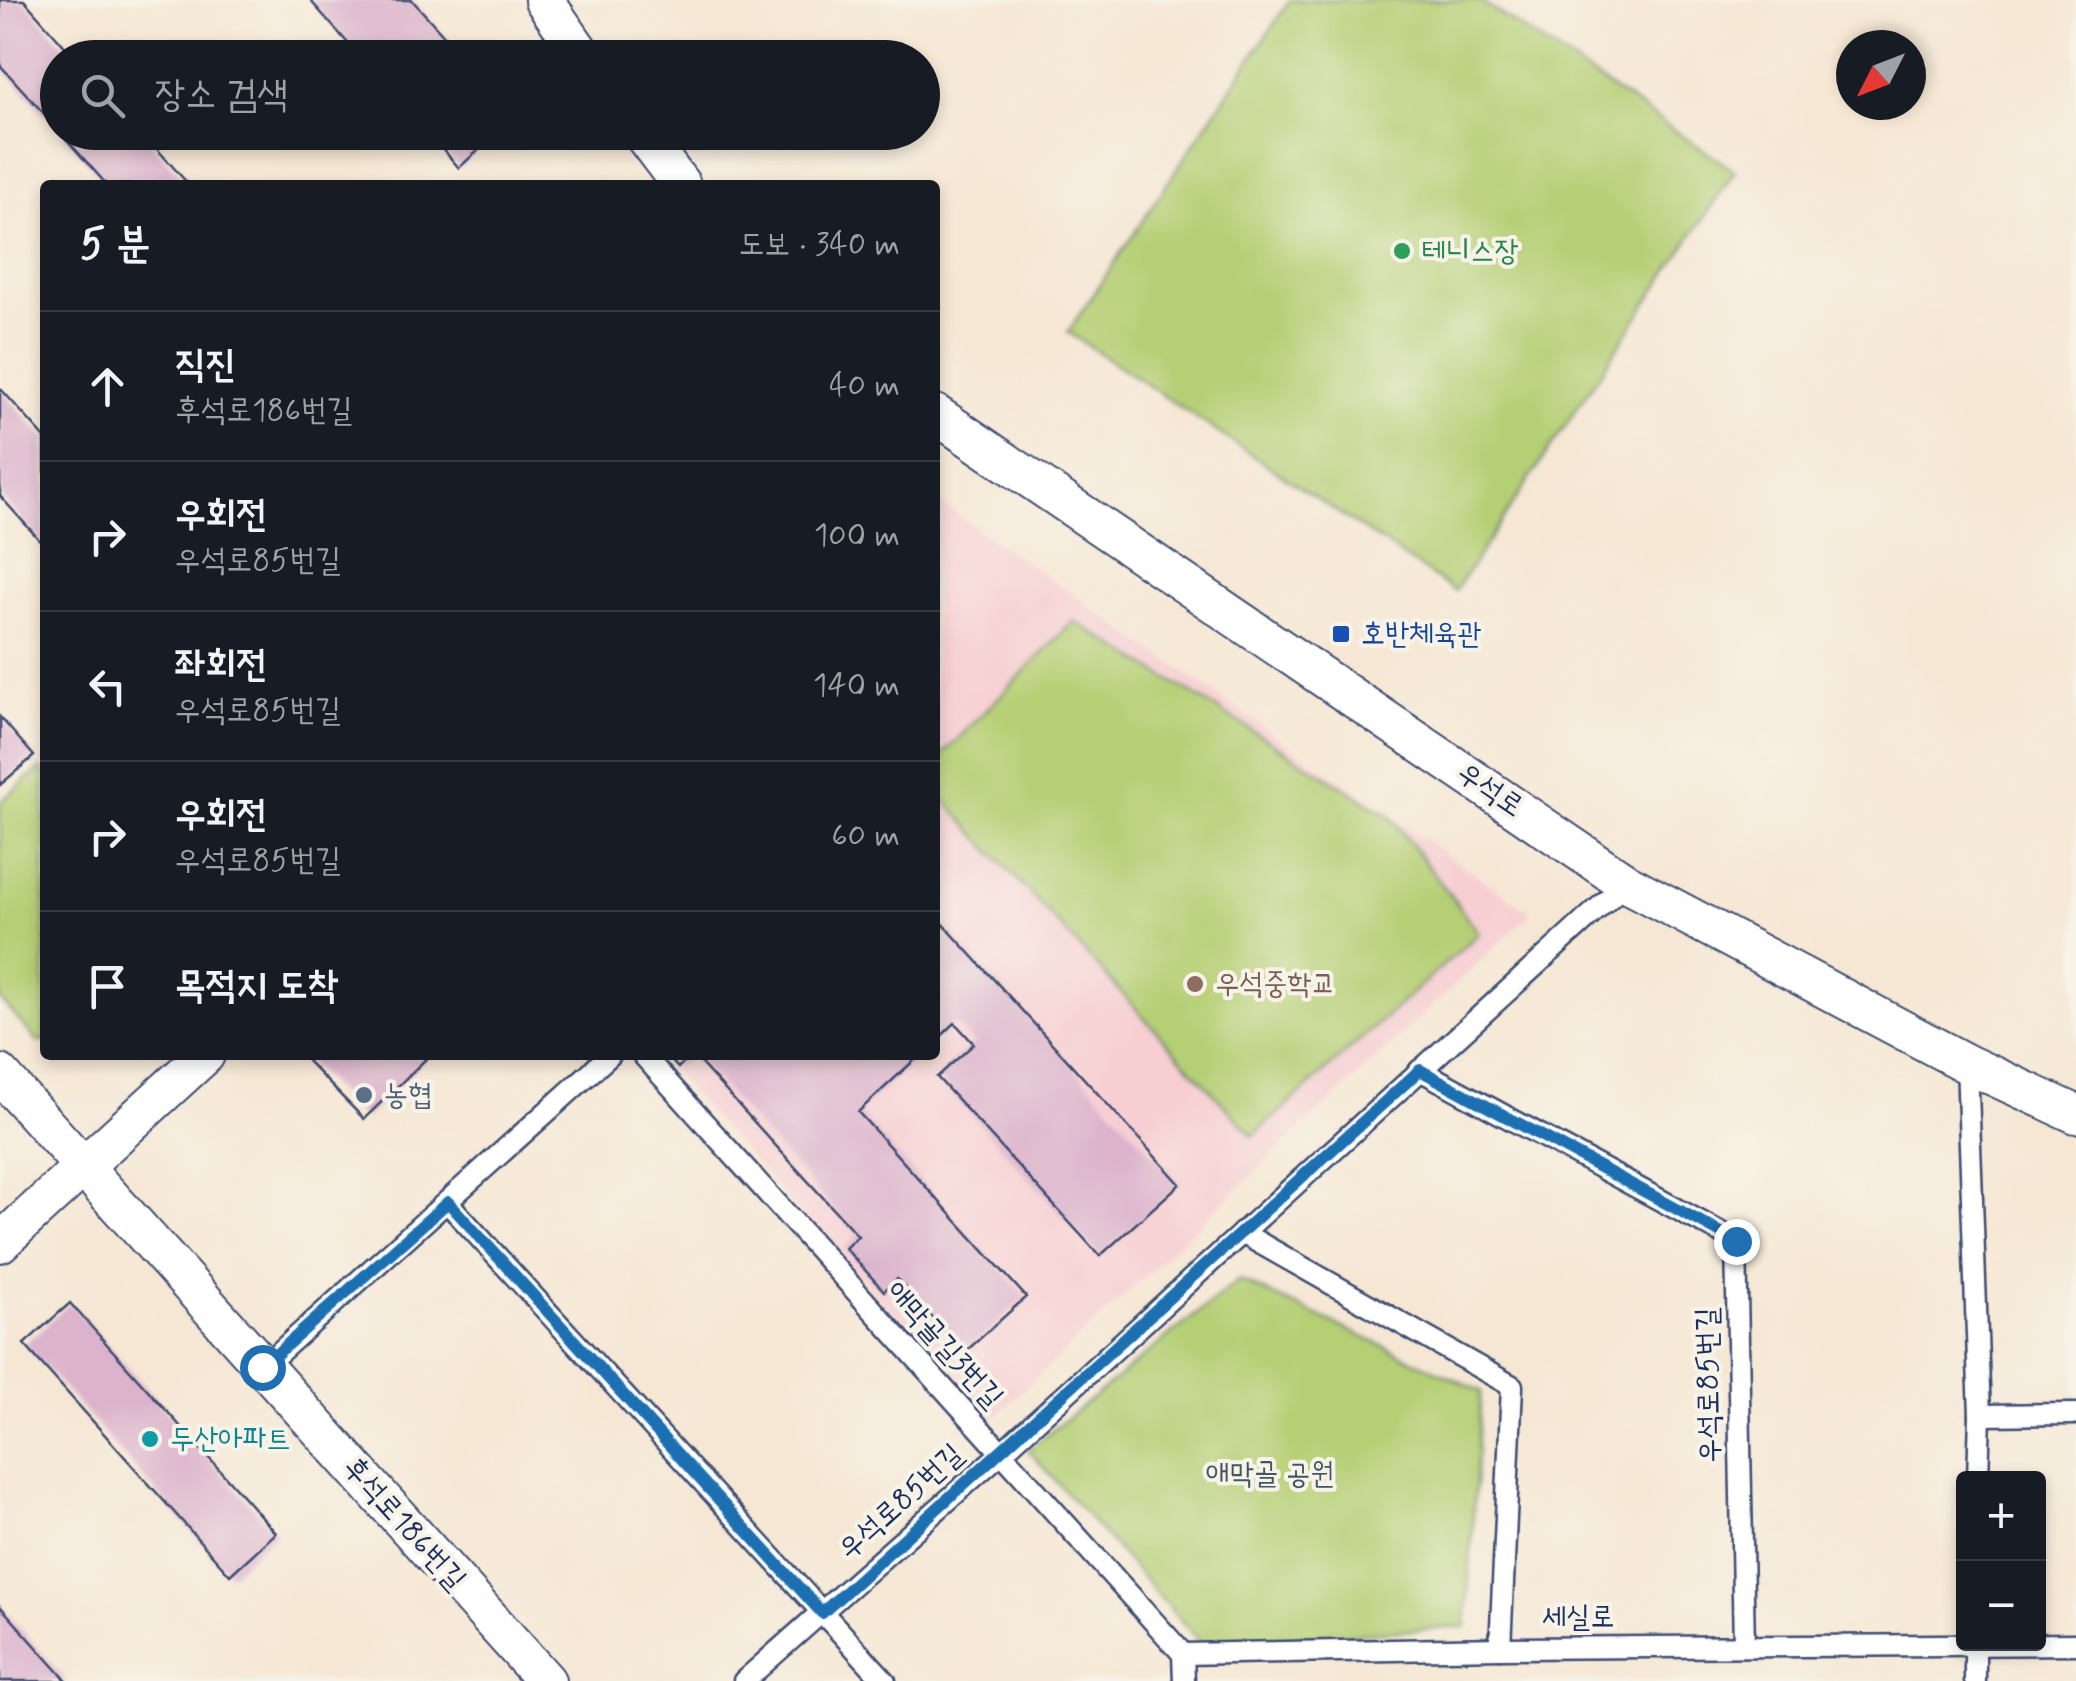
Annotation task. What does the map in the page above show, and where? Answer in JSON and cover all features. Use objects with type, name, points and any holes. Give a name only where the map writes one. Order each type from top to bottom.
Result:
[{"type":"street","points":[[544,0],[572,40]]},
{"type":"street","points":[[654,150],[677,180]]},
{"type":"street","name":"우석로","points":[[940,417],[1626,883],[1968,1064],[2076,1114]]},
{"type":"street","points":[[0,1243],[200,1060]]},
{"type":"street","name":"후석로186번길","points":[[0,1074],[546,1681]]},
{"type":"lane","name":"우석로85번길","points":[[744,1681],[1001,1453],[1626,883]]},
{"type":"lane","points":[[262,1367],[604,1060]]},
{"type":"lane","name":"애막골길3번길","points":[[647,1060],[1183,1654]]},
{"type":"lane","points":[[1968,1064],[1980,1415],[1978,1471]]},
{"type":"lane","name":"우석로85번길","points":[[1420,1070],[1736,1241],[1744,1646]]},
{"type":"lane","points":[[448,1202],[884,1681]]},
{"type":"lane","points":[[1242,1233],[1512,1386],[1500,1648]]},
{"type":"lane","points":[[1980,1415],[2076,1414]]},
{"type":"lane","name":"세실로","points":[[1183,1654],[1956,1644]]},
{"type":"lane","name":"세실로","points":[[2046,1644],[2076,1644]]},
{"type":"lane","points":[[1975,1651],[1975,1681]]},
{"type":"lane","points":[[1183,1654],[1184,1681]]},
{"type":"shaded area","name":"우석중학교","points":[[940,502],[1531,913],[989,1422],[662,1060],[940,1060]]},
{"type":"green space","name":"테니스장","points":[[1290,0],[1479,0],[1735,171],[1455,591],[1068,332]]},
{"type":"green space","points":[[1074,621],[1389,815],[1479,933],[1253,1136],[940,795],[940,757]]},
{"type":"green space","points":[[40,769],[40,1040],[0,999],[0,802]]},
{"type":"green space","name":"애막골 공원","points":[[1239,1280],[1481,1391],[1466,1627],[1201,1643],[1028,1450]]},
{"type":"building","points":[[0,0],[24,0],[59,40],[40,40],[40,109],[0,65]]},
{"type":"building","points":[[310,0],[412,0],[448,40],[345,40]]},
{"type":"building","points":[[76,150],[158,150],[185,180],[103,180]]},
{"type":"building","points":[[444,150],[478,150],[459,168]]},
{"type":"building","points":[[0,388],[40,432],[40,540],[0,496]]},
{"type":"building","points":[[0,717],[34,756],[0,785]]},
{"type":"building","points":[[940,920],[1180,1184],[1100,1256],[937,1077],[974,1044],[955,1023],[940,1037]]},
{"type":"building","name":"농협","points":[[308,1060],[425,1060],[364,1119]]},
{"type":"building","points":[[698,1060],[915,1060],[858,1112],[1026,1297],[964,1353],[897,1279],[884,1291],[845,1248],[858,1236]]},
{"type":"building","name":"두산아파트","points":[[70,1303],[276,1533],[230,1575],[24,1344]]},
{"type":"building","points":[[0,1606],[67,1681],[0,1681]]},
{"type":"place","name":"테니스장","points":[[1402,251]]},
{"type":"place","name":"호반체육관","points":[[1341,634]]},
{"type":"place","name":"우석중학교","points":[[1195,984]]},
{"type":"place","name":"농협","points":[[364,1095]]},
{"type":"place","name":"두산아파트","points":[[150,1439]]},
{"type":"route","points":[[262,1367],[448,1202],[822,1613],[1420,1070],[1736,1241]]}]
